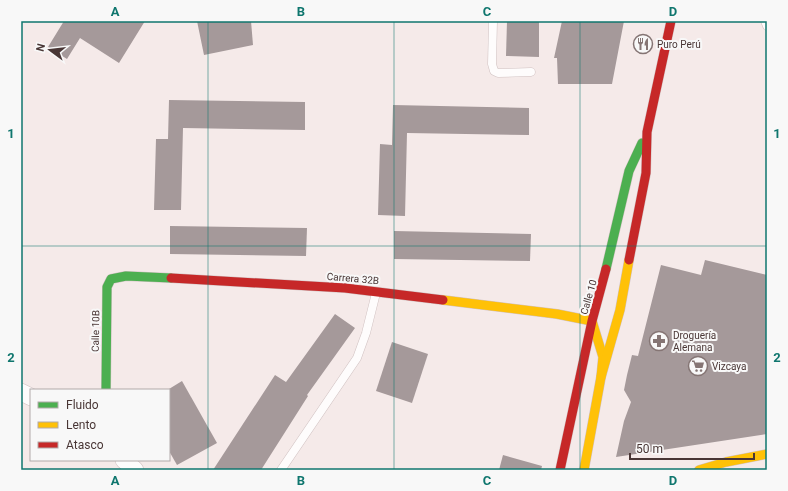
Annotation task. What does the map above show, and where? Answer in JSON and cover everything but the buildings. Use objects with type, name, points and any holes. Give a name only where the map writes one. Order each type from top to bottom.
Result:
[{"type":"street","name":"Calle 10","points":[[584,470],[601,377],[620,310],[646,173],[647,132],[671,21]]},
{"type":"street","name":"Calle 10","points":[[560,470],[592,321],[604,279],[629,171],[647,132]]},
{"type":"street","name":"Carrera 32B","points":[[111,279],[126,276],[143,276],[345,288],[557,314],[592,321]]},
{"type":"street","name":"Calle 10B","points":[[105,388],[107,287],[111,279]]},
{"type":"street","points":[[592,321],[603,357],[601,377]]},
{"type":"street","points":[[21,392],[30,396]]},
{"type":"street","points":[[587,454],[594,465]]},
{"type":"street","points":[[699,470],[726,462],[767,454]]},
{"type":"street","points":[[125,461],[135,470]]},
{"type":"lane","points":[[493,21],[492,64],[494,70],[498,73],[531,72]]},
{"type":"lane","points":[[765,21],[767,26]]},
{"type":"lane","points":[[281,470],[357,358],[366,332],[376,291]]},
{"type":"traffic: fast","points":[[606,269],[629,171],[642,143]]},
{"type":"traffic: fast","points":[[106,389],[107,287],[111,279],[126,276],[171,278]]},
{"type":"traffic: slow","points":[[584,470],[601,377],[620,310],[629,260]]},
{"type":"traffic: slow","points":[[443,300],[557,314],[592,321],[603,357],[601,377]]},
{"type":"traffic: slow","points":[[699,470],[726,462],[767,454]]},
{"type":"traffic: jam","points":[[629,260],[646,173],[647,132],[671,21]]},
{"type":"traffic: jam","points":[[560,470],[592,321],[606,269]]},
{"type":"traffic: jam","points":[[171,278],[345,288],[443,300]]},
{"type":"place","name":"Puro Perú","points":[[643,44]]},
{"type":"place","name":"Droguería Alemana","points":[[659,341]]},
{"type":"place","name":"Vizcaya","points":[[698,366]]}]
